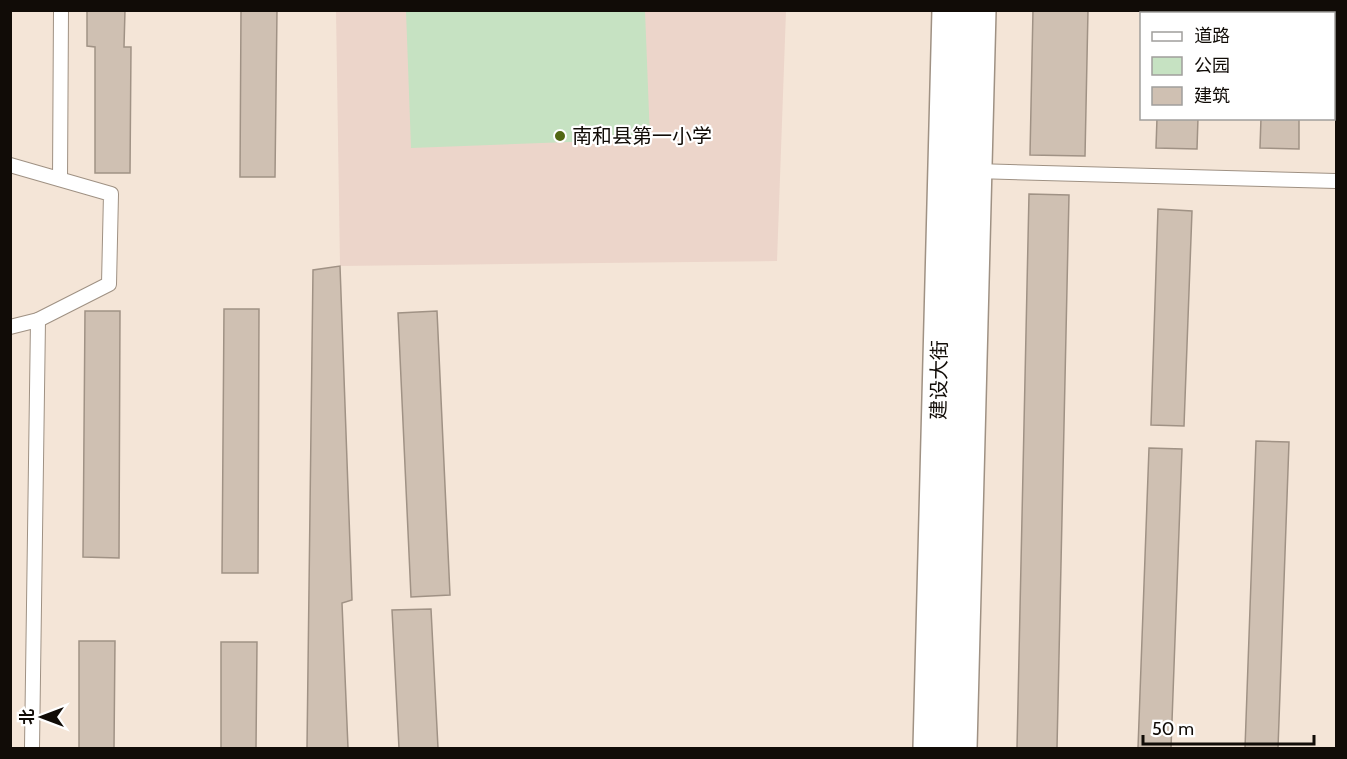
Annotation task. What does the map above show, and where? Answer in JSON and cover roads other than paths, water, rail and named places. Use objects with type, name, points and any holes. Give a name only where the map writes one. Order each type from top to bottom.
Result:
[{"type":"street","name":"建设大街","points":[[930,748],[949,10]]},
{"type":"street","name":"建设大街","points":[[960,748],[979,10]]},
{"type":"lane","points":[[60,179],[61,10]]},
{"type":"lane","points":[[10,165],[111,194],[109,284],[38,320],[10,327]]},
{"type":"lane","points":[[975,171],[1336,181]]},
{"type":"lane","points":[[32,748],[38,320]]},
{"type":"place","name":"南和县第一小学","points":[[560,136]]}]
